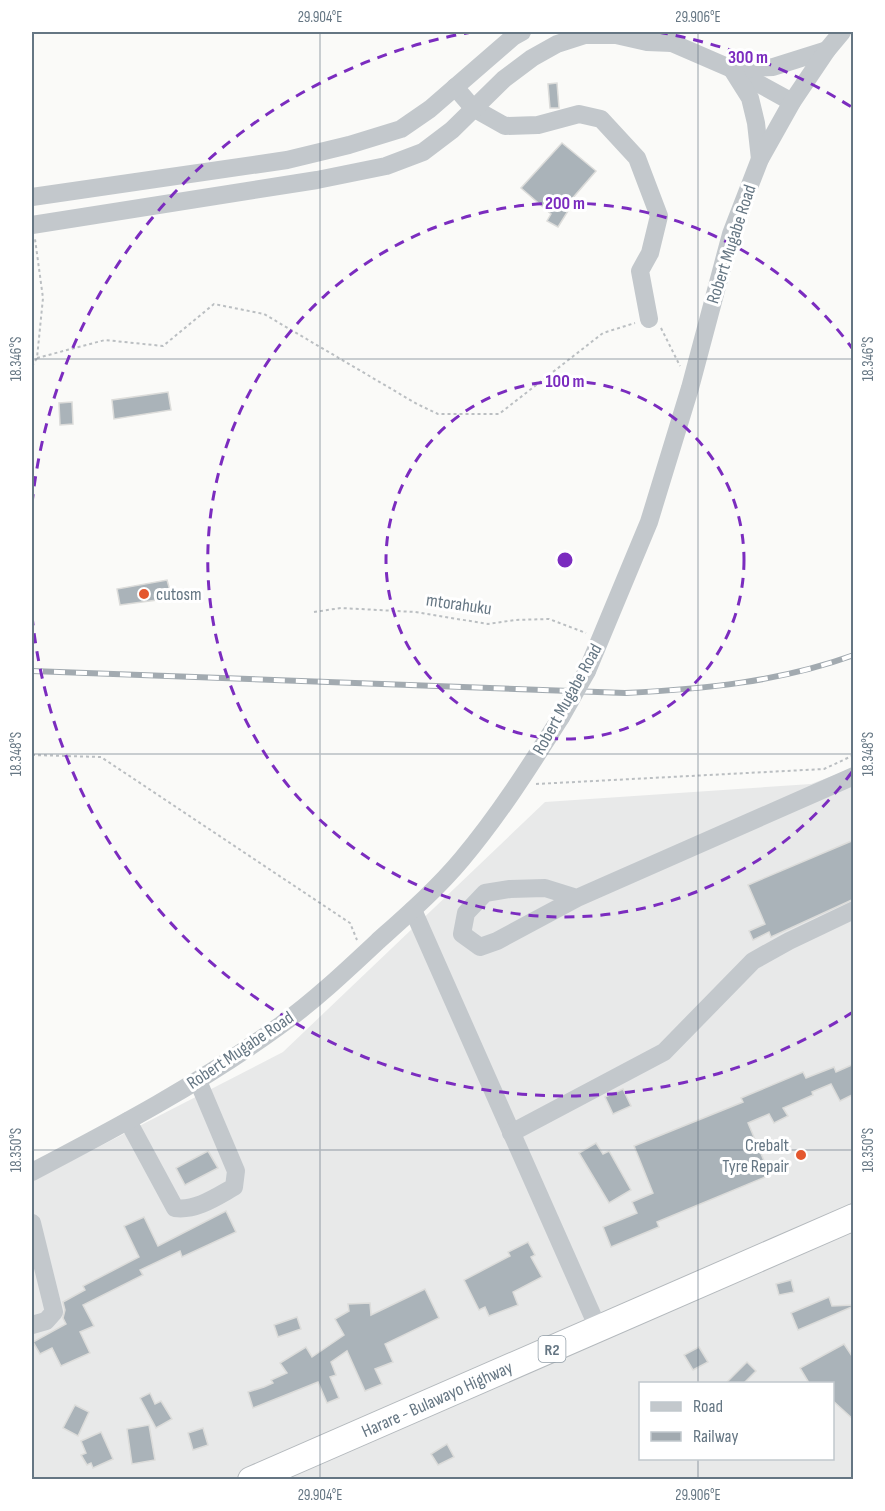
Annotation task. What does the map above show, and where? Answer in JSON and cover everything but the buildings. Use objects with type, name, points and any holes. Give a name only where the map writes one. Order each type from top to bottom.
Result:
[{"type":"highway","name":"Harare - Bulawayo Highway","points":[[251,1479],[854,1217]]},
{"type":"street","points":[[32,197],[287,160],[401,129],[430,109],[513,37],[522,32]]},
{"type":"street","name":"Robert Mugabe Road","points":[[32,1172],[198,1081],[279,1026],[413,910],[462,859],[518,785],[587,671],[649,522],[690,388],[731,234],[760,159],[792,102],[842,32]]},
{"type":"street","points":[[32,225],[317,180],[386,166],[423,152],[452,130],[504,79],[532,58],[557,44],[585,35],[616,35],[647,42],[665,37],[732,69],[792,102]]},
{"type":"street","points":[[732,69],[773,67],[827,50]]},
{"type":"street","points":[[732,69],[750,98],[756,123],[760,159]]},
{"type":"street","points":[[455,87],[473,108],[505,126],[538,125],[579,114],[601,118],[637,158],[659,216],[651,253],[640,271],[649,319]]},
{"type":"street","points":[[577,898],[545,888],[510,889],[485,893],[466,913],[462,934],[480,947],[497,941],[577,898],[854,776]]},
{"type":"street","points":[[413,910],[598,1328]]},
{"type":"street","points":[[512,1132],[664,1052],[753,962],[789,941],[854,910]]},
{"type":"street","points":[[128,1121],[175,1208],[185,1210],[234,1187],[236,1171],[198,1081]]},
{"type":"street","points":[[32,1223],[54,1312],[46,1321],[32,1324]]},
{"type":"path","points":[[32,225],[43,298],[37,358],[32,366]]},
{"type":"path","points":[[37,358],[105,340],[163,346],[214,304],[264,314],[438,414],[499,414],[603,333],[649,319],[661,328],[690,388]]},
{"type":"path","name":"mtorahuku","points":[[314,612],[341,608],[415,612],[488,624],[549,619],[588,633]]},
{"type":"path","points":[[32,755],[101,757],[350,923],[364,954]]},
{"type":"path","points":[[518,785],[824,769],[854,755]]},
{"type":"shaded area","points":[[853,768],[853,1479],[32,1480],[32,1181],[283,1052],[545,802],[811,784]]},
{"type":"railway","points":[[32,671],[625,693],[741,683],[798,672],[854,655]]},
{"type":"place","name":"cutosm","points":[[144,594]]},
{"type":"place","name":"Crebalt Tyre Repair","points":[[801,1155]]}]
